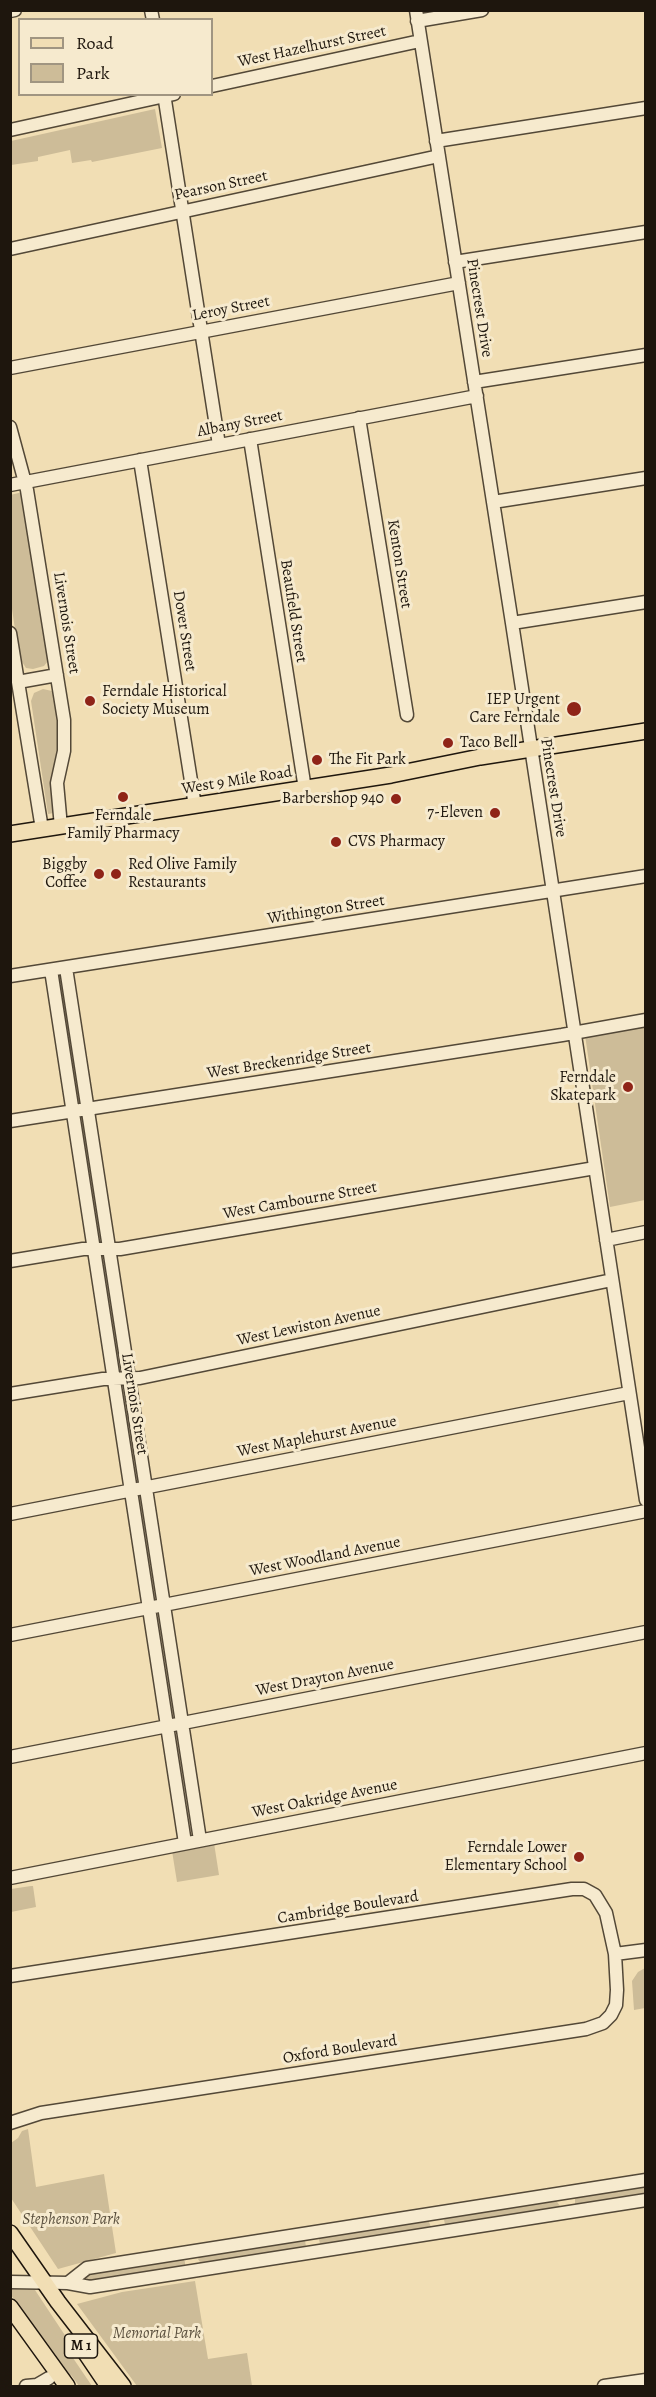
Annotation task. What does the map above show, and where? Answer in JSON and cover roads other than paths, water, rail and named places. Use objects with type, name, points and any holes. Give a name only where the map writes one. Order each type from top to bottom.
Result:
[{"type":"main road","name":"West 9 Mile Road","points":[[10,834],[401,774],[463,760],[645,731]]},
{"type":"main road","points":[[10,2233],[58,2302],[123,2386]]},
{"type":"main road","name":"M 1","points":[[58,2302],[66,2322],[108,2386]]},
{"type":"main road","name":"M 1","points":[[10,2307],[67,2386]]},
{"type":"main road","points":[[10,2321],[52,2382]]},
{"type":"street","points":[[417,16],[482,10]]},
{"type":"street","name":"Pinecrest Drive","points":[[417,16],[629,1393],[640,1429],[645,1500]]},
{"type":"street","name":"West Hazelhurst Street","points":[[213,86],[420,41]]},
{"type":"street","points":[[10,130],[163,96]]},
{"type":"street","points":[[167,96],[182,212],[219,445]]},
{"type":"street","points":[[436,141],[645,108]]},
{"type":"street","name":"Pearson Street","points":[[10,249],[439,156]]},
{"type":"street","points":[[455,262],[645,232]]},
{"type":"street","name":"Leroy Street","points":[[10,368],[459,283]]},
{"type":"street","points":[[474,382],[645,355]]},
{"type":"street","name":"Albany Street","points":[[10,485],[477,396]]},
{"type":"street","name":"Kenton Street","points":[[359,418],[407,715]]},
{"type":"street","name":"Livernois Street","points":[[10,428],[25,482],[65,737],[57,783],[61,827]]},
{"type":"street","name":"Beaufield Street","points":[[249,439],[305,789]]},
{"type":"street","name":"Dover Street","points":[[140,460],[195,806]]},
{"type":"street","points":[[493,502],[645,478]]},
{"type":"street","points":[[512,623],[645,602]]},
{"type":"street","points":[[10,633],[42,829]]},
{"type":"street","points":[[18,682],[57,675]]},
{"type":"street","points":[[10,715],[24,713]]},
{"type":"street","name":"Withington Street","points":[[10,976],[645,876]]},
{"type":"street","name":"Livernois Street","points":[[66,968],[200,1840]]},
{"type":"street","name":"Livernois Street","points":[[51,970],[185,1843]]},
{"type":"street","name":"West Breckenridge Street","points":[[10,1121],[645,1020]]},
{"type":"street","name":"West Cambourne Street","points":[[10,1261],[94,1249],[120,1249],[595,1168]]},
{"type":"street","points":[[606,1240],[645,1232]]},
{"type":"street","name":"West Lewiston Avenue","points":[[10,1394],[113,1379],[144,1377],[612,1280]]},
{"type":"street","name":"West Maplehurst Avenue","points":[[10,1514],[629,1393]]},
{"type":"street","name":"West Woodland Avenue","points":[[10,1635],[645,1511]]},
{"type":"street","name":"West Drayton Avenue","points":[[10,1757],[645,1632]]},
{"type":"street","name":"West Oakridge Avenue","points":[[10,1878],[645,1753]]},
{"type":"street","name":"Cambridge Boulevard","points":[[10,1976],[572,1889],[584,1889],[595,1895],[606,1913],[615,1954]]},
{"type":"street","points":[[615,1954],[645,1950]]},
{"type":"street","name":"Oxford Boulevard","points":[[10,2123],[41,2113],[597,2026],[611,2015],[616,2005],[615,1954]]},
{"type":"street","points":[[68,2283],[87,2268],[645,2180]]},
{"type":"street","points":[[567,2193],[570,2212]]},
{"type":"street","points":[[10,2282],[68,2283],[90,2287],[645,2200]]},
{"type":"street","points":[[437,2213],[440,2232]]},
{"type":"street","points":[[310,2233],[314,2252]]},
{"type":"street","points":[[190,2252],[193,2270]]},
{"type":"street","points":[[604,2386],[645,2380]]},
{"type":"street","points":[[26,2386],[52,2382]]},
{"type":"place","name":"Ferndale Historical Society Museum","points":[[90,701]]},
{"type":"place","name":"IEP Urgent Care Ferndale","points":[[574,709]]},
{"type":"place","name":"Taco Bell","points":[[448,743]]},
{"type":"place","name":"The Fit Park","points":[[317,760]]},
{"type":"place","name":"Ferndale Family Pharmacy","points":[[123,797]]},
{"type":"place","name":"Barbershop 940","points":[[396,799]]},
{"type":"place","name":"7-Eleven","points":[[495,813]]},
{"type":"place","name":"CVS Pharmacy","points":[[336,842]]},
{"type":"place","name":"Biggby Coffee","points":[[99,874]]},
{"type":"place","name":"Red Olive Family Restaurants","points":[[116,874]]},
{"type":"place","name":"Ferndale Skatepark","points":[[628,1087]]},
{"type":"place","name":"Ferndale Lower Elementary School","points":[[579,1857]]},
{"type":"park label","name":"Stephenson Park","points":[[71,2220]]},
{"type":"park label","name":"Memorial Park","points":[[157,2334]]}]
